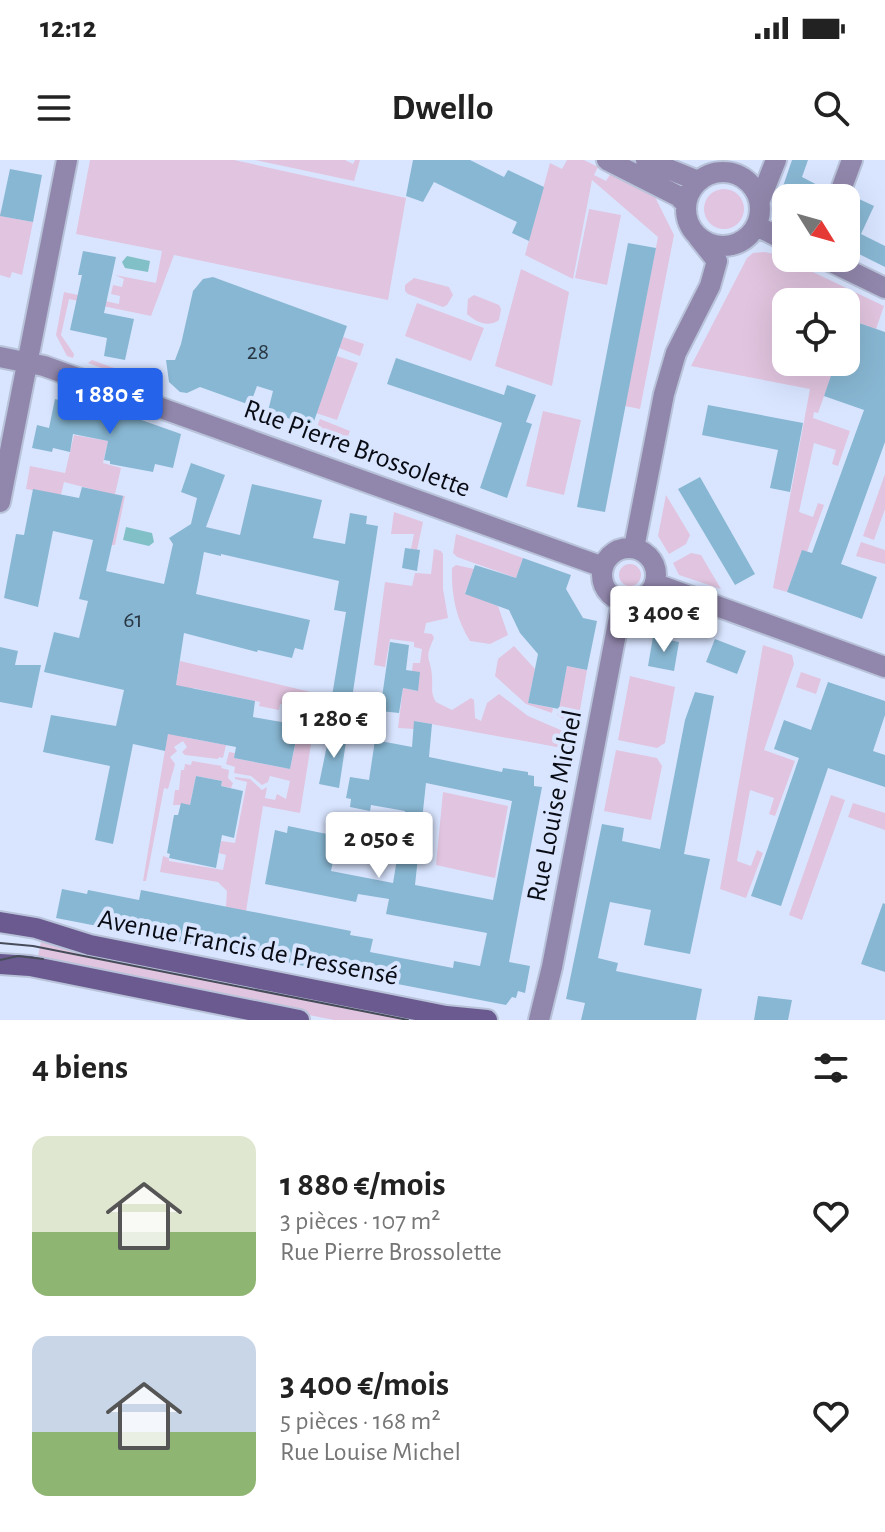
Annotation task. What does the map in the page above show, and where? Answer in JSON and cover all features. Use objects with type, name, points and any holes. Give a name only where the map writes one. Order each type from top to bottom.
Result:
[{"type":"street","points":[[0,502],[67,160]]},
{"type":"street","points":[[607,160],[678,196],[686,204]]},
{"type":"street","points":[[646,160],[698,181]]},
{"type":"street","points":[[760,200],[776,160]]},
{"type":"street","points":[[843,184],[852,160]]},
{"type":"street","points":[[634,548],[664,394],[676,353],[710,286],[717,261],[698,237],[687,216],[688,196],[698,181],[710,174],[723,172],[746,179],[760,200],[761,213],[757,226],[744,240],[726,247],[706,243],[698,237]]},
{"type":"street","points":[[757,226],[772,234]]},
{"type":"street","points":[[852,272],[885,288]]},
{"type":"street","name":"Rue Pierre Brossolette","points":[[0,357],[28,362],[603,567]]},
{"type":"street","points":[[634,548],[651,557],[656,584],[642,600],[622,602],[605,588],[603,567],[615,552],[634,548]]},
{"type":"street","points":[[656,584],[885,667]]},
{"type":"street","name":"Rue Louise Michel","points":[[539,1020],[551,972],[622,602]]},
{"type":"street","name":"Avenue Francis de Pressensé","points":[[0,922],[36,928],[90,945],[446,1016],[487,1020]]},
{"type":"street","points":[[0,964],[30,966],[299,1020]]},
{"type":"shaded area","points":[[90,160],[234,160],[406,198],[388,300],[174,255],[151,316],[69,299],[61,335],[74,354],[73,358],[67,356],[56,335],[64,292],[119,304],[120,296],[111,294],[113,285],[122,287],[124,279],[115,275],[156,283],[162,251],[76,234]]},
{"type":"shaded area","points":[[255,160],[345,160],[353,164],[355,160],[360,160],[354,181]]},
{"type":"shaded area","points":[[567,160],[584,160],[598,167],[594,175],[606,181],[611,173],[653,193],[674,235],[640,409],[625,406],[658,237],[592,180],[573,279],[525,255],[550,163],[562,169]]},
{"type":"shaded area","points":[[724,189],[738,195],[744,209],[738,223],[724,229],[710,223],[704,209],[710,195]]},
{"type":"shaded area","points":[[0,209],[1,216],[33,222],[22,275],[12,272],[10,278],[0,275]]},
{"type":"shaded area","points":[[589,209],[621,215],[607,285],[575,278]]},
{"type":"shaded area","points":[[753,253],[772,253],[772,272],[813,272],[846,288],[772,288],[772,376],[831,376],[818,413],[814,412],[813,418],[850,431],[838,466],[832,464],[836,450],[814,443],[799,512],[813,517],[818,503],[824,505],[807,552],[802,551],[787,592],[773,588],[810,389],[691,366],[747,258]]},
{"type":"shaded area","points":[[127,256],[150,261],[148,272],[125,268],[122,262]]},
{"type":"shaded area","points":[[521,269],[569,292],[552,386],[495,366]]},
{"type":"shaded area","points":[[414,278],[449,287],[453,295],[447,305],[443,307],[408,294],[405,285]]},
{"type":"shaded area","points":[[474,295],[499,305],[499,320],[491,324],[482,323],[467,314],[468,299]]},
{"type":"shaded area","points":[[860,295],[884,306],[876,329],[860,323]]},
{"type":"shaded area","points":[[417,303],[484,328],[471,361],[405,336]]},
{"type":"shaded area","points":[[343,337],[364,344],[360,356],[339,348]]},
{"type":"shaded area","points":[[337,356],[358,363],[337,420],[316,413]]},
{"type":"shaded area","points":[[92,360],[147,380],[145,384],[88,363]]},
{"type":"shaded area","points":[[543,411],[581,420],[564,495],[526,486]]},
{"type":"shaded area","points":[[320,419],[350,431],[341,454],[311,442]]},
{"type":"shaded area","points":[[74,435],[108,441],[103,463],[121,468],[115,494],[125,496],[115,545],[112,545],[99,491],[64,482],[61,495],[26,489],[30,466],[65,473]]},
{"type":"shaded area","points":[[885,474],[885,509],[874,540],[863,536]]},
{"type":"shaded area","points":[[666,495],[690,535],[686,544],[669,554],[658,536]]},
{"type":"shaded area","points":[[394,512],[423,522],[417,550],[411,549],[414,534],[391,534]]},
{"type":"shaded area","points":[[126,527],[152,533],[154,542],[149,546],[123,540]]},
{"type":"shaded area","points":[[456,534],[523,558],[516,578],[457,557],[453,553]]},
{"type":"shaded area","points":[[861,542],[885,550],[885,564],[856,556]]},
{"type":"shaded area","points":[[434,549],[443,554],[443,589],[448,618],[426,623],[424,633],[432,634],[434,638],[428,655],[432,693],[436,702],[452,710],[471,698],[474,700],[475,718],[481,721],[487,703],[499,694],[528,716],[563,731],[568,722],[557,715],[567,666],[587,670],[573,750],[415,721],[414,729],[398,728],[403,688],[417,691],[412,671],[413,663],[420,663],[422,649],[414,647],[414,642],[390,639],[385,667],[374,665],[385,582],[412,586],[415,573],[431,574]]},
{"type":"shaded area","points":[[691,553],[701,555],[721,589],[679,575],[673,563]]},
{"type":"shaded area","points":[[630,564],[638,567],[641,575],[638,583],[630,586],[622,583],[619,575],[622,567]]},
{"type":"shaded area","points":[[456,565],[474,569],[465,593],[498,606],[508,635],[490,644],[470,641],[458,615],[452,587],[452,568]]},
{"type":"shaded area","points":[[763,645],[792,655],[794,664],[764,750],[795,761],[775,816],[769,814],[774,798],[750,790],[737,861],[751,866],[757,850],[763,853],[746,898],[720,889]]},
{"type":"shaded area","points":[[514,646],[535,669],[528,703],[553,708],[552,713],[526,704],[495,676],[498,659]]},
{"type":"shaded area","points":[[180,661],[319,694],[300,813],[263,806],[246,911],[226,907],[227,891],[218,882],[160,872],[163,856],[169,861],[223,870],[226,855],[219,853],[221,841],[235,843],[247,782],[235,777],[250,779],[262,790],[267,787],[265,798],[275,800],[277,794],[286,799],[290,781],[270,776],[268,782],[262,785],[251,776],[234,773],[235,767],[226,764],[229,752],[235,753],[234,758],[290,769],[303,709],[280,704],[279,710],[259,706],[260,702],[193,688],[183,737],[226,745],[223,758],[185,755],[182,752],[187,747],[183,741],[174,747],[177,751],[170,757],[175,764],[168,789],[164,788],[146,881],[143,881]]},
{"type":"shaded area","points":[[801,672],[821,679],[816,694],[796,687]]},
{"type":"shaded area","points":[[630,676],[675,687],[665,743],[657,748],[618,740]]},
{"type":"shaded area","points":[[616,750],[657,758],[662,766],[651,820],[604,811]]},
{"type":"shaded area","points":[[192,761],[229,770],[228,778],[233,783],[231,788],[221,786],[222,781],[196,776],[190,805],[173,805],[175,790],[179,790],[181,770],[184,770],[185,764],[191,765]]},
{"type":"shaded area","points":[[443,792],[508,806],[495,878],[436,865]]},
{"type":"shaded area","points":[[831,795],[845,800],[802,920],[789,915]]},
{"type":"shaded area","points":[[853,803],[885,813],[885,830],[848,817]]},
{"type":"shaded area","points":[[42,937],[438,1020],[334,1020],[37,961]]},
{"type":"building","points":[[413,160],[470,160],[504,177],[508,170],[544,187],[529,241],[512,233],[517,222],[434,182],[423,202],[406,196]]},
{"type":"building","points":[[792,160],[808,160],[802,177],[815,184],[784,184]]},
{"type":"building","points":[[10,169],[42,175],[33,222],[0,216]]},
{"type":"building","points":[[860,199],[874,206],[861,234],[885,246],[885,267],[860,254]]},
{"type":"building","points":[[628,243],[656,248],[605,512],[577,507]]},
{"type":"building","points":[[83,251],[116,257],[104,313],[134,319],[125,360],[104,356],[107,338],[70,330],[82,275],[78,275]]},
{"type":"building","points":[[213,277],[347,326],[312,427],[268,411],[273,391],[257,386],[250,405],[200,387],[187,393],[180,392],[169,382],[166,360],[175,360],[193,291],[203,279]]},
{"type":"building","points":[[860,323],[885,332],[885,442],[841,564],[877,577],[862,619],[787,592],[802,550],[812,553],[864,410],[824,396],[831,376],[860,376]]},
{"type":"building","points":[[396,358],[504,395],[507,385],[536,395],[526,422],[532,424],[507,498],[480,488],[502,423],[387,384]]},
{"type":"building","points":[[55,399],[113,415],[113,410],[181,434],[173,468],[155,464],[153,472],[110,464],[110,461],[104,460],[108,441],[73,434],[70,452],[32,448],[37,425],[49,428]]},
{"type":"building","points":[[708,405],[803,423],[790,492],[770,488],[778,450],[702,435]]},
{"type":"building","points":[[191,463],[225,475],[206,527],[240,535],[252,484],[322,500],[313,538],[345,544],[350,513],[367,516],[366,524],[378,526],[351,705],[331,702],[346,612],[334,610],[339,581],[204,552],[196,594],[310,620],[303,650],[295,648],[292,658],[184,633],[176,685],[255,701],[253,717],[299,725],[290,769],[234,758],[236,747],[168,734],[165,751],[133,744],[113,844],[95,840],[110,766],[43,752],[51,715],[116,726],[124,690],[44,672],[54,632],[79,638],[88,601],[79,599],[93,540],[53,531],[38,607],[4,598],[16,534],[24,535],[33,489],[79,498],[82,487],[123,496],[106,571],[164,584],[173,544],[169,538],[191,524],[197,498],[181,492]]},
{"type":"building","points":[[700,477],[755,574],[735,585],[678,489]]},
{"type":"building","points":[[405,548],[420,550],[417,571],[402,568]]},
{"type":"building","points":[[523,558],[571,575],[566,589],[583,618],[597,621],[587,670],[567,666],[559,709],[528,703],[538,654],[520,633],[509,610],[465,594],[475,565],[516,578]]},
{"type":"building","points":[[653,637],[679,642],[674,671],[648,666]]},
{"type":"building","points":[[715,639],[746,651],[737,674],[706,662]]},
{"type":"building","points":[[390,642],[409,645],[406,670],[420,672],[418,691],[403,688],[399,713],[380,711]]},
{"type":"building","points":[[0,647],[18,651],[15,665],[41,665],[32,708],[0,702]]},
{"type":"building","points":[[828,682],[885,701],[885,715],[873,751],[885,755],[885,787],[828,768],[781,906],[751,896],[799,758],[774,749],[784,720],[811,730]]},
{"type":"building","points":[[695,692],[714,696],[684,854],[710,859],[690,954],[644,945],[651,910],[610,902],[598,958],[618,963],[616,971],[702,989],[696,1020],[581,1020],[585,1003],[566,999],[602,824],[624,828],[622,841],[660,849],[685,720]]},
{"type":"building","points":[[414,721],[432,724],[429,757],[502,772],[503,768],[528,772],[528,775],[534,776],[534,786],[542,787],[509,962],[530,966],[525,993],[518,991],[516,998],[512,997],[506,1005],[56,918],[62,889],[87,894],[88,890],[139,900],[141,890],[351,931],[350,935],[373,939],[370,952],[453,968],[454,961],[480,966],[487,933],[386,914],[389,899],[358,894],[356,902],[265,884],[275,830],[287,833],[288,826],[327,834],[326,840],[337,842],[331,871],[393,883],[405,811],[371,805],[370,811],[350,807],[351,799],[346,798],[350,777],[369,780],[375,740],[412,747]],"holes":[[[426,783],[512,801],[493,900],[415,885]]]},
{"type":"building","points":[[330,731],[347,735],[339,788],[319,784]]},
{"type":"building","points":[[196,776],[222,781],[221,786],[243,791],[234,838],[222,835],[216,868],[169,858],[170,854],[167,853],[174,815],[178,815],[181,803],[190,805]]},
{"type":"building","points":[[885,904],[885,972],[861,964]]},
{"type":"building","points":[[758,996],[792,1000],[788,1020],[754,1020]]},
{"type":"tram line","points":[[0,943],[33,946],[408,1020]]},
{"type":"tram line","points":[[0,960],[18,956],[43,959]]}]
